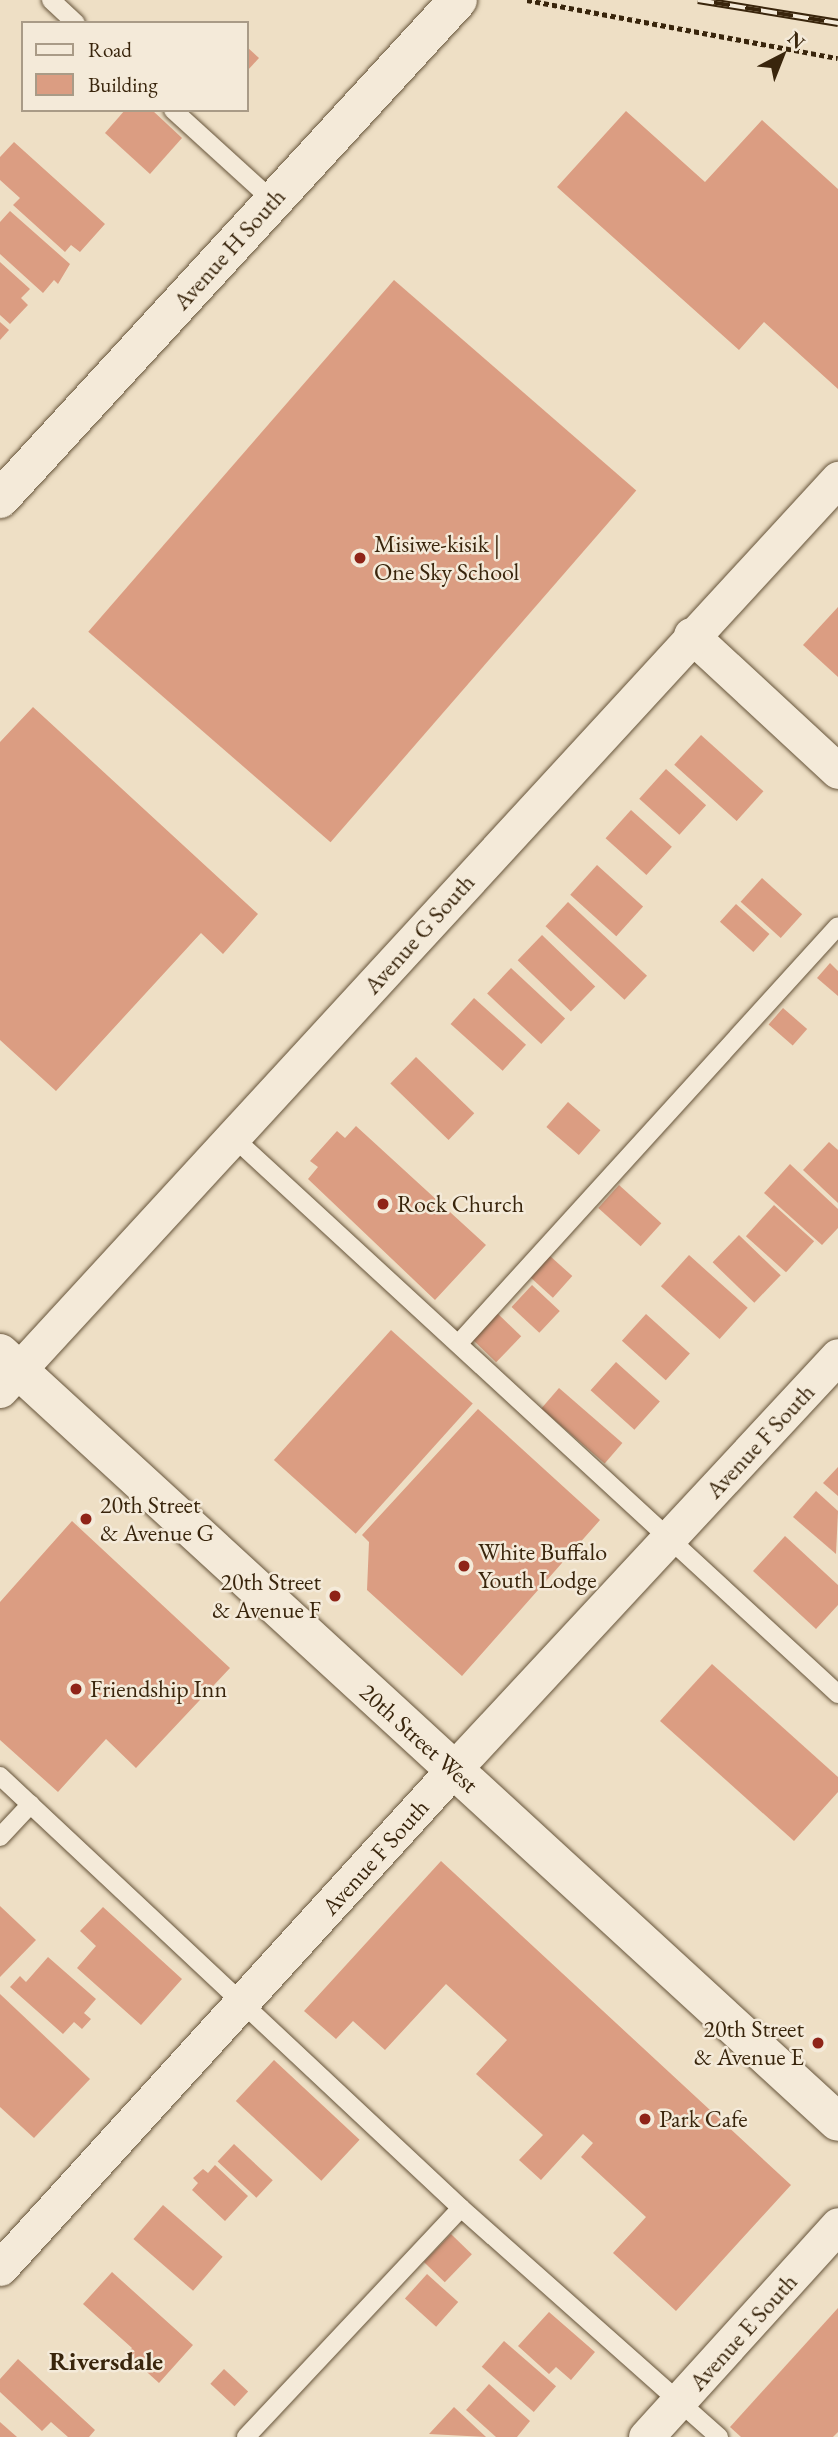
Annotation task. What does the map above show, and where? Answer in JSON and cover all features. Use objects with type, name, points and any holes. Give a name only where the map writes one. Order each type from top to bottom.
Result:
[{"type":"main road","name":"Avenue H South","points":[[0,499],[458,0]]},
{"type":"main road","name":"20th Street West","points":[[6,1371],[453,1770],[838,2122]]},
{"type":"street","name":"Avenue G South","points":[[6,1371],[234,1138],[691,635],[838,479]]},
{"type":"street","points":[[691,635],[838,771]]},
{"type":"street","name":"Avenue F South","points":[[0,2268],[453,1770],[671,1539],[838,1356]]},
{"type":"street","name":"Avenue E South","points":[[646,2437],[838,2225]]},
{"type":"lane","points":[[51,0],[74,21]]},
{"type":"lane","points":[[175,112],[273,201]]},
{"type":"lane","points":[[459,1343],[838,926]]},
{"type":"lane","points":[[234,1138],[838,1694]]},
{"type":"lane","points":[[0,1776],[461,2208],[719,2437]]},
{"type":"lane","points":[[0,1837],[30,1804]]},
{"type":"lane","points":[[246,2437],[461,2208]]},
{"type":"path","points":[[527,0],[838,58]]},
{"type":"building","points":[[248,48],[259,58],[248,70]]},
{"type":"building","points":[[626,111],[705,182],[762,120],[838,189],[838,389],[764,322],[739,350],[557,187]]},
{"type":"building","points":[[123,112],[154,112],[182,138],[150,174],[105,133]]},
{"type":"building","points":[[14,142],[105,224],[80,252],[71,245],[65,252],[13,205],[20,198],[0,180],[0,157]]},
{"type":"building","points":[[10,211],[70,264],[58,284],[54,280],[43,293],[0,254],[0,222]]},
{"type":"building","points":[[0,262],[30,289],[21,298],[28,305],[10,324],[0,315]]},
{"type":"building","name":"Misiwe-kisik | One Sky School","points":[[394,280],[636,491],[331,842],[88,632]]},
{"type":"building","points":[[0,322],[9,330],[0,340]]},
{"type":"building","points":[[838,607],[838,677],[803,645]]},
{"type":"building","points":[[33,707],[258,914],[223,954],[201,933],[56,1091],[0,1040],[0,742]]},
{"type":"building","points":[[701,735],[763,791],[737,821],[674,765]]},
{"type":"building","points":[[666,769],[706,805],[679,835],[639,799]]},
{"type":"building","points":[[631,810],[672,847],[646,875],[606,838]]},
{"type":"building","points":[[597,865],[643,906],[616,936],[570,895]]},
{"type":"building","points":[[762,878],[802,914],[781,938],[741,902]]},
{"type":"building","points":[[568,902],[647,976],[624,1000],[545,926]]},
{"type":"building","points":[[736,904],[769,934],[753,952],[720,922]]},
{"type":"building","points":[[542,935],[595,986],[571,1012],[518,960]]},
{"type":"building","points":[[830,963],[838,971],[838,996],[817,978]]},
{"type":"building","points":[[511,968],[565,1018],[541,1044],[487,994]]},
{"type":"building","points":[[474,998],[526,1045],[503,1071],[451,1024]]},
{"type":"building","points":[[783,1008],[807,1029],[793,1046],[769,1025]]},
{"type":"building","points":[[416,1057],[474,1113],[449,1140],[390,1084]]},
{"type":"building","points":[[568,1102],[600,1130],[579,1155],[546,1127]]},
{"type":"building","points":[[356,1126],[486,1245],[435,1300],[308,1179],[318,1167],[310,1161],[337,1131],[345,1138]]},
{"type":"building","points":[[829,1142],[838,1150],[838,1203],[803,1170]]},
{"type":"building","points":[[790,1164],[838,1209],[838,1228],[822,1245],[764,1193]]},
{"type":"building","points":[[619,1185],[661,1223],[641,1246],[598,1208]]},
{"type":"building","points":[[774,1205],[814,1241],[786,1272],[746,1236]]},
{"type":"building","points":[[739,1235],[781,1275],[754,1303],[713,1262]]},
{"type":"building","points":[[689,1255],[748,1308],[720,1339],[661,1286]]},
{"type":"building","points":[[550,1256],[572,1276],[553,1298],[531,1278]]},
{"type":"building","points":[[532,1285],[560,1311],[539,1333],[512,1307]]},
{"type":"building","points":[[496,1312],[521,1336],[496,1362],[471,1338]]},
{"type":"building","points":[[646,1314],[690,1353],[666,1380],[622,1341]]},
{"type":"building","points":[[391,1330],[473,1404],[356,1534],[274,1460]]},
{"type":"building","points":[[616,1362],[660,1401],[634,1430],[591,1390]]},
{"type":"building","points":[[559,1388],[622,1443],[605,1463],[541,1408]]},
{"type":"building","name":"White Buffalo Youth Lodge","points":[[478,1409],[600,1520],[462,1676],[367,1590],[369,1542],[362,1535]]},
{"type":"building","points":[[838,1467],[838,1496],[823,1483]]},
{"type":"building","points":[[816,1491],[838,1511],[836,1554],[793,1517]]},
{"type":"building","name":"Friendship Inn","points":[[72,1521],[230,1668],[136,1768],[106,1739],[58,1792],[0,1740],[0,1602]]},
{"type":"building","points":[[785,1536],[838,1585],[838,1605],[816,1629],[753,1571]]},
{"type":"building","points":[[712,1664],[838,1777],[838,1792],[794,1841],[660,1721]]},
{"type":"building","points":[[441,1861],[791,2185],[676,2311],[613,2253],[646,2217],[581,2157],[593,2143],[583,2134],[541,2180],[519,2160],[543,2135],[476,2074],[507,2040],[446,1984],[385,2050],[353,2021],[336,2039],[304,2011]]},
{"type":"building","points":[[0,1906],[36,1940],[0,1977]]},
{"type":"building","points":[[103,1907],[182,1979],[141,2025],[77,1968],[96,1946],[80,1931]]},
{"type":"building","points":[[48,1957],[96,1999],[84,2013],[91,2019],[82,2029],[74,2022],[63,2034],[10,1987],[20,1976],[26,1982]]},
{"type":"building","points":[[0,1994],[90,2079],[34,2138],[0,2107]]},
{"type":"building","points":[[274,2060],[360,2140],[321,2181],[236,2101]]},
{"type":"building","points":[[234,2144],[273,2180],[256,2198],[218,2162]]},
{"type":"building","points":[[215,2165],[248,2196],[225,2221],[192,2190],[198,2183],[193,2178],[203,2169],[208,2173]]},
{"type":"building","points":[[163,2205],[223,2257],[193,2291],[133,2239]]},
{"type":"building","points":[[451,2234],[472,2254],[445,2282],[424,2262]]},
{"type":"building","points":[[112,2272],[193,2345],[159,2383],[127,2354],[132,2348],[83,2304]]},
{"type":"building","points":[[427,2274],[458,2302],[436,2327],[405,2299]]},
{"type":"building","points":[[838,2308],[838,2432],[833,2437],[741,2437],[730,2427]]},
{"type":"building","points":[[549,2312],[595,2352],[571,2380],[556,2367],[549,2374],[518,2346]]},
{"type":"building","points":[[504,2341],[556,2386],[534,2412],[482,2367]]},
{"type":"building","points":[[18,2359],[95,2430],[89,2437],[68,2437],[51,2422],[42,2431],[0,2392],[0,2379]]},
{"type":"building","points":[[224,2369],[248,2392],[234,2406],[210,2384]]},
{"type":"building","points":[[489,2384],[530,2421],[517,2437],[496,2437],[466,2410]]},
{"type":"building","points":[[454,2407],[486,2437],[429,2434]]},
{"type":"building","points":[[0,2422],[17,2437],[0,2437]]},
{"type":"railway","points":[[698,0],[838,23]]},
{"type":"place","name":"Misiwe-kisik | One Sky School","points":[[360,558]]},
{"type":"place","name":"Rock Church","points":[[383,1204]]},
{"type":"place","name":"20th Street & Avenue G","points":[[86,1519]]},
{"type":"place","name":"White Buffalo Youth Lodge","points":[[464,1566]]},
{"type":"place","name":"20th Street & Avenue F","points":[[335,1596]]},
{"type":"place","name":"Friendship Inn","points":[[76,1689]]},
{"type":"place","name":"20th Street & Avenue E","points":[[818,2043]]},
{"type":"place","name":"Park Cafe","points":[[645,2119]]},
{"type":"district","name":"Riversdale","points":[[106,2362]]}]
